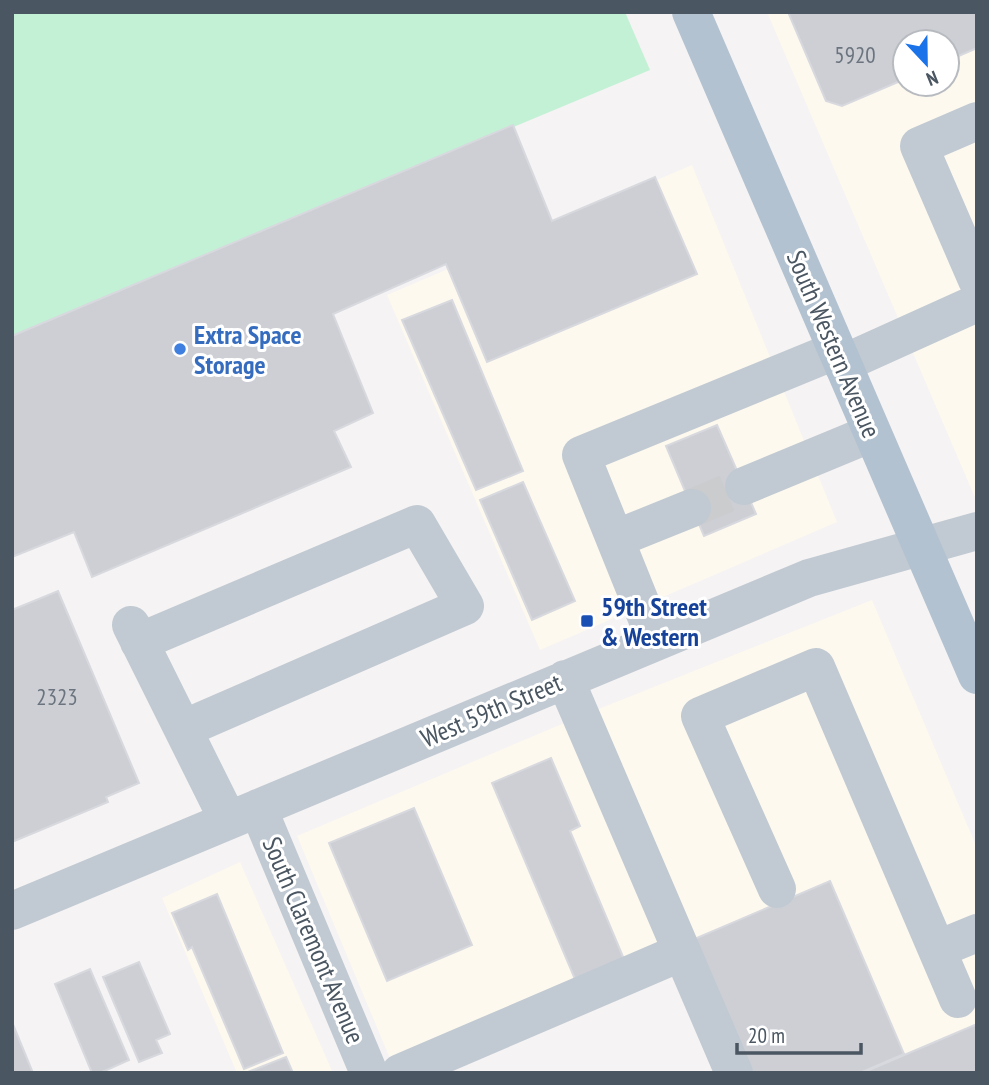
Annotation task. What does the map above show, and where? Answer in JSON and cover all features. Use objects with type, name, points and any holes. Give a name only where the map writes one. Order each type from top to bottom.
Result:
[{"type":"main road","name":"South Western Avenue","points":[[691,12],[975,666]]},
{"type":"street","points":[[977,121],[919,146],[977,280]]},
{"type":"street","points":[[656,641],[581,455],[977,303]]},
{"type":"street","points":[[744,486],[872,433]]},
{"type":"street","points":[[615,538],[692,508]]},
{"type":"street","name":"South Claremont Avenue","points":[[183,729],[466,606],[417,524],[135,634],[183,729],[243,814],[369,1073]]},
{"type":"street","name":"West 59th Street","points":[[12,911],[809,578],[977,531]]},
{"type":"street","points":[[777,890],[700,716],[816,667],[958,999]]},
{"type":"street","points":[[565,679],[734,1073]]},
{"type":"street","points":[[937,949],[977,933]]},
{"type":"street","points":[[401,1073],[682,952]]},
{"type":"shaded area","points":[[767,12],[977,12],[976,500]]},
{"type":"shaded area","points":[[692,165],[837,522],[540,650],[387,295]]},
{"type":"shaded area","points":[[872,600],[977,848],[977,1073],[734,1073],[682,952],[396,1073],[297,836],[581,716]]},
{"type":"shaded area","points":[[240,862],[333,1073],[237,1073],[162,898]]},
{"type":"green space","points":[[12,12],[625,12],[650,70],[12,336]]},
{"type":"building","points":[[788,12],[977,12],[977,48],[961,55],[961,28],[891,28],[891,85],[842,106],[826,101]]},
{"type":"building","name":"Extra Space Storage","points":[[513,125],[552,221],[655,177],[697,274],[487,362],[446,264],[333,314],[373,413],[334,431],[351,467],[92,577],[74,532],[12,557],[12,336]]},
{"type":"building","points":[[452,300],[523,471],[476,490],[402,320]]},
{"type":"building","points":[[717,425],[756,514],[704,536],[666,446]]},
{"type":"building","points":[[523,482],[575,601],[532,620],[480,500]]},
{"type":"building","points":[[58,591],[139,783],[106,797],[108,802],[12,842],[12,610]]},
{"type":"building","points":[[551,758],[580,826],[570,831],[629,971],[580,991],[492,783]]},
{"type":"building","points":[[414,808],[472,945],[387,981],[329,843]]},
{"type":"building","points":[[830,881],[904,1054],[860,1073],[749,1073],[692,940]]},
{"type":"building","points":[[217,894],[283,1053],[244,1069],[192,947],[188,950],[172,913]]},
{"type":"building","points":[[139,962],[170,1034],[156,1040],[162,1053],[139,1062],[103,977]]},
{"type":"building","points":[[90,969],[129,1060],[100,1073],[92,1073],[55,984]]},
{"type":"building","points":[[12,1022],[33,1073],[12,1073]]},
{"type":"building","points":[[977,1024],[977,1073],[862,1073]]},
{"type":"building","points":[[286,1057],[293,1073],[248,1072]]},
{"type":"tunnel","points":[[692,508],[744,486]]},
{"type":"place","name":"Extra Space Storage","points":[[180,349]]},
{"type":"place","name":"59th Street & Western","points":[[587,621]]}]
